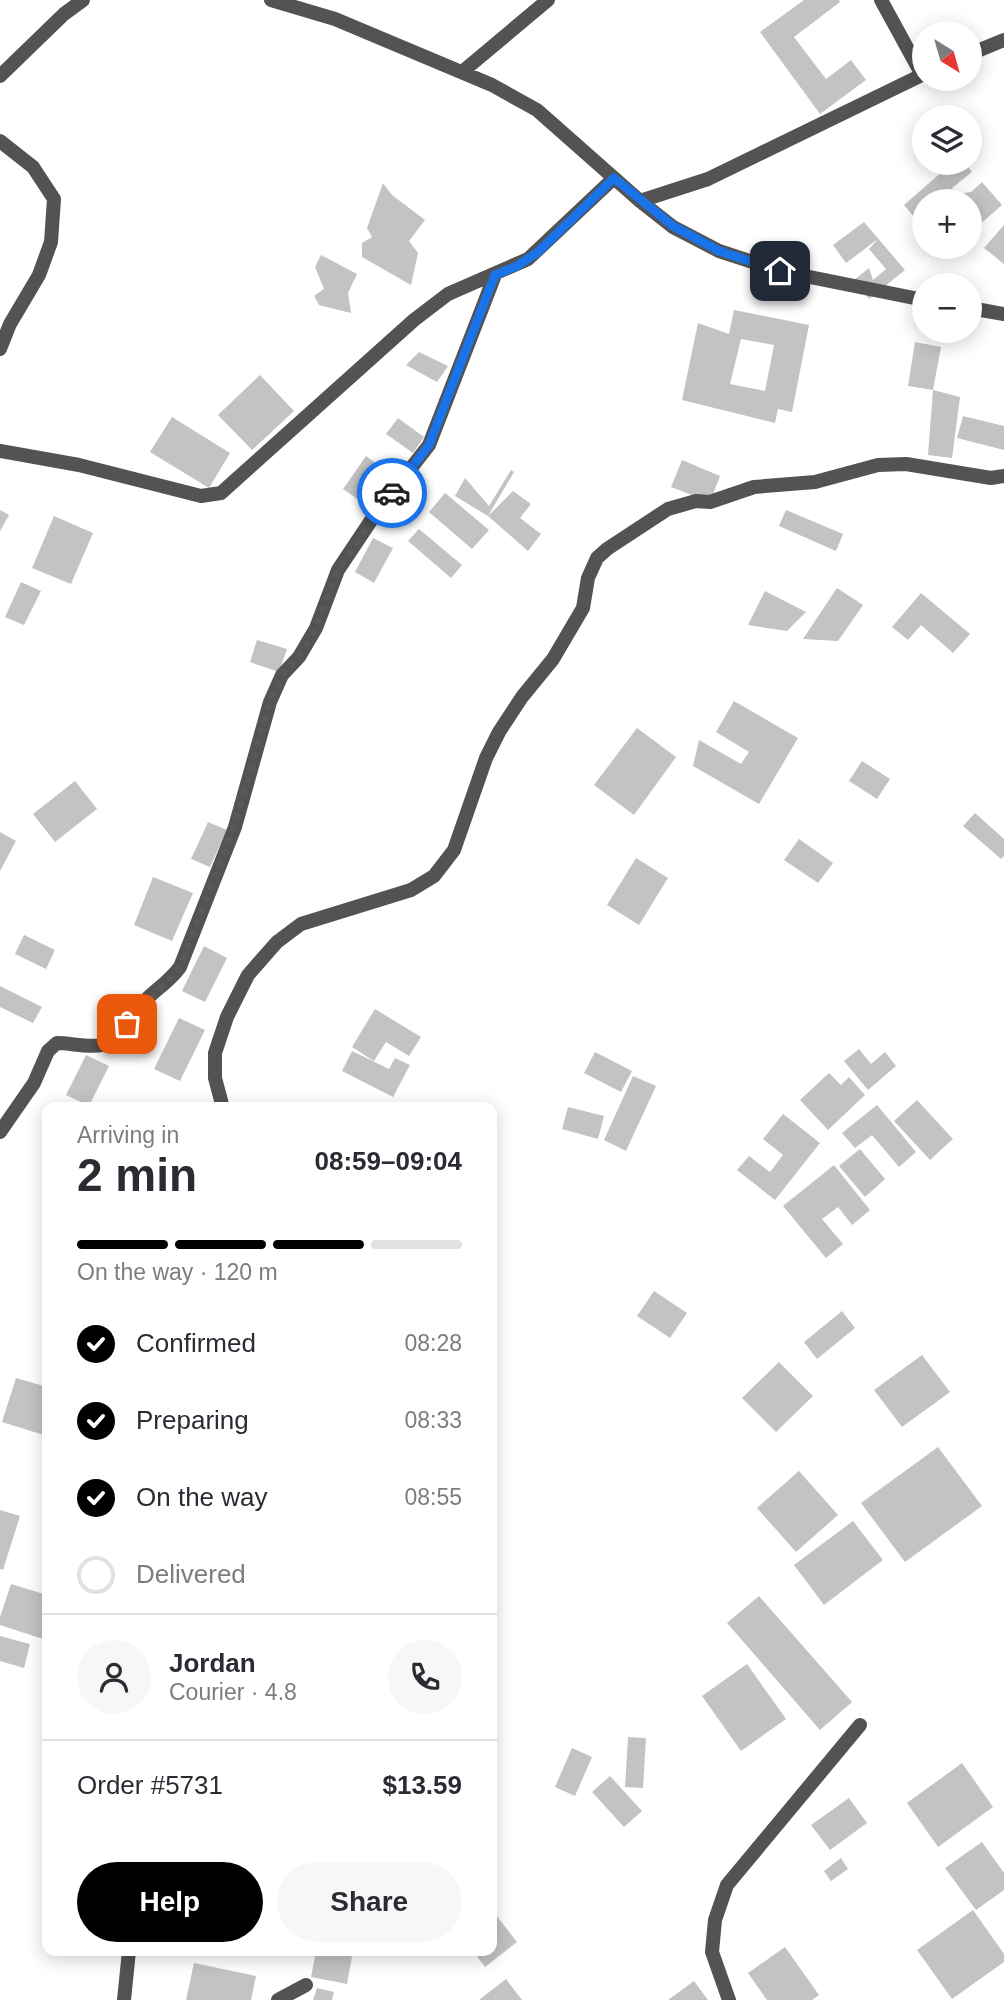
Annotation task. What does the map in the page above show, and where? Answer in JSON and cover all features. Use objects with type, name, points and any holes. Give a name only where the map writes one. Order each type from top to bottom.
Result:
[{"type":"street","points":[[0,76],[66,7],[83,0]]},
{"type":"street","points":[[271,0],[335,19],[492,85],[537,110],[640,201],[673,226],[719,251],[780,271],[912,298]]},
{"type":"street","points":[[462,72],[548,0]]},
{"type":"street","points":[[881,0],[912,55]]},
{"type":"street","points":[[982,49],[1004,40]]},
{"type":"street","points":[[640,201],[708,178],[912,80]]},
{"type":"street","points":[[0,141],[33,167],[54,199],[51,242],[39,275],[10,324],[0,349]]},
{"type":"street","points":[[0,451],[79,465],[201,496],[220,493],[422,313],[448,293],[517,266],[538,252],[614,178]]},
{"type":"street","points":[[0,1132],[34,1083],[52,1047],[61,1043],[102,1045],[115,1039],[138,1008],[169,983],[180,967],[234,827],[270,702],[282,674],[299,657],[316,628],[338,570],[376,513],[429,445],[495,275]]},
{"type":"street","points":[[982,310],[1004,314]]},
{"type":"street","points":[[221,1102],[215,1078],[215,1053],[227,1017],[248,975],[277,942],[301,924],[411,890],[434,876],[454,850],[486,758],[499,732],[522,697],[553,659],[571,629],[583,608],[588,578],[597,558],[607,549],[668,509],[696,501],[710,502],[754,487],[814,482],[878,465],[906,464],[991,478],[1004,476]]},
{"type":"street","points":[[729,2000],[712,1952],[715,1920],[727,1885],[860,1726]]},
{"type":"street","points":[[124,2000],[128,1956]]},
{"type":"street","points":[[278,2000],[306,1985]]},
{"type":"building","points":[[804,0],[840,2],[794,37],[826,79],[851,60],[866,80],[820,114],[760,32]]},
{"type":"building","points":[[938,175],[968,175],[953,189],[922,189]]},
{"type":"building","points":[[982,182],[1002,205],[982,222],[982,189],[974,189]]},
{"type":"building","points":[[383,183],[392,195],[425,220],[409,241],[418,253],[411,285],[362,257],[362,243],[372,237],[367,228]]},
{"type":"building","points":[[912,198],[912,215],[904,205]]},
{"type":"building","points":[[864,222],[905,270],[869,299],[854,280],[869,268],[873,280],[886,269],[869,249],[878,239],[846,263],[833,245]]},
{"type":"building","points":[[1004,225],[1004,264],[984,248]]},
{"type":"building","points":[[321,255],[357,274],[348,293],[351,313],[319,305],[314,296],[324,289],[315,267]]},
{"type":"building","points":[[734,310],[809,325],[792,412],[778,409],[775,423],[682,400],[698,323],[729,334]],"holes":[[[741,339],[774,345],[765,391],[730,384]]]},
{"type":"building","points":[[915,343],[941,347],[933,390],[908,386]]},
{"type":"building","points":[[419,352],[448,366],[437,382],[406,365]]},
{"type":"building","points":[[260,375],[294,411],[252,450],[218,415]]},
{"type":"building","points":[[933,390],[960,397],[952,458],[928,455]]},
{"type":"building","points":[[963,416],[1004,426],[1004,450],[957,438]]},
{"type":"building","points":[[172,417],[230,453],[209,488],[150,452]]},
{"type":"building","points":[[398,418],[424,437],[413,453],[386,434]]},
{"type":"building","points":[[366,456],[394,476],[372,509],[343,489]]},
{"type":"building","points":[[682,460],[720,476],[710,502],[671,487]]},
{"type":"building","points":[[511,470],[514,472],[488,516],[455,496],[465,478],[489,506]]},
{"type":"building","points":[[513,491],[531,504],[520,518],[541,534],[528,551],[488,516]]},
{"type":"building","points":[[445,493],[489,530],[472,549],[429,512]]},
{"type":"building","points":[[0,510],[9,515],[0,531]]},
{"type":"building","points":[[786,510],[843,534],[836,551],[779,526]]},
{"type":"building","points":[[54,516],[93,533],[71,584],[32,568]]},
{"type":"building","points":[[419,529],[462,565],[451,578],[408,541]]},
{"type":"building","points":[[373,538],[393,548],[374,583],[355,572]]},
{"type":"building","points":[[21,582],[41,591],[24,625],[5,617]]},
{"type":"building","points":[[837,588],[863,605],[838,641],[803,639]]},
{"type":"building","points":[[765,591],[806,612],[787,631],[748,625]]},
{"type":"building","points":[[921,593],[970,634],[953,653],[921,625],[908,640],[892,627]]},
{"type":"building","points":[[257,640],[287,649],[279,672],[250,662]]},
{"type":"building","points":[[734,701],[798,738],[759,804],[693,766],[699,740],[741,764],[749,752],[716,732]]},
{"type":"building","points":[[637,728],[676,757],[634,815],[594,785]]},
{"type":"building","points":[[862,761],[890,779],[877,799],[849,781]]},
{"type":"building","points":[[75,781],[97,809],[55,842],[33,814]]},
{"type":"building","points":[[975,813],[1004,839],[1004,856],[1001,859],[963,826]]},
{"type":"building","points":[[208,822],[227,830],[210,867],[191,859]]},
{"type":"building","points":[[0,832],[16,841],[0,871]]},
{"type":"building","points":[[799,839],[833,863],[818,883],[784,860]]},
{"type":"building","points":[[636,858],[668,878],[639,925],[607,905]]},
{"type":"building","points":[[153,877],[193,893],[172,941],[134,925]]},
{"type":"building","points":[[24,935],[55,950],[46,969],[15,954]]},
{"type":"building","points":[[204,946],[227,958],[205,1002],[182,991]]},
{"type":"building","points":[[0,986],[42,1007],[33,1023],[0,1007]]},
{"type":"building","points":[[375,1009],[421,1037],[409,1056],[386,1042],[374,1061],[352,1047]]},
{"type":"building","points":[[179,1018],[205,1030],[180,1081],[154,1069]]},
{"type":"building","points":[[859,1049],[871,1064],[885,1052],[896,1066],[868,1090],[844,1061]]},
{"type":"building","points":[[352,1051],[389,1069],[395,1058],[410,1065],[393,1097],[342,1071]]},
{"type":"building","points":[[595,1052],[632,1071],[621,1092],[584,1073]]},
{"type":"building","points":[[86,1055],[109,1066],[91,1102],[81,1102],[66,1095]]},
{"type":"building","points":[[829,1073],[841,1085],[849,1077],[865,1095],[828,1130],[800,1100]]},
{"type":"building","points":[[633,1076],[656,1086],[626,1151],[604,1140]]},
{"type":"building","points":[[917,1100],[953,1139],[930,1160],[894,1121]]},
{"type":"building","points":[[877,1105],[916,1152],[899,1167],[872,1135],[855,1148],[842,1133]]},
{"type":"building","points":[[568,1107],[604,1116],[598,1139],[562,1129]]},
{"type":"building","points":[[783,1114],[820,1143],[775,1200],[737,1170],[749,1156],[770,1172],[783,1155],[763,1139]]},
{"type":"building","points":[[860,1149],[885,1179],[865,1197],[839,1166]]},
{"type":"building","points":[[834,1165],[870,1210],[852,1225],[838,1207],[822,1219],[843,1244],[826,1258],[783,1206]]},
{"type":"building","points":[[654,1291],[687,1313],[670,1338],[637,1316]]},
{"type":"building","points":[[842,1311],[855,1328],[817,1359],[804,1342]]},
{"type":"building","points":[[922,1355],[950,1392],[902,1427],[874,1390]]},
{"type":"building","points":[[779,1362],[813,1396],[776,1432],[742,1398]]},
{"type":"building","points":[[16,1378],[42,1386],[42,1434],[2,1422]]},
{"type":"building","points":[[938,1447],[982,1506],[905,1562],[861,1503]]},
{"type":"building","points":[[799,1471],[838,1515],[796,1552],[757,1508]]},
{"type":"building","points":[[0,1510],[20,1516],[3,1570],[0,1569]]},
{"type":"building","points":[[853,1521],[883,1560],[824,1605],[794,1565]]},
{"type":"building","points":[[11,1584],[42,1593],[42,1639],[0,1625]]},
{"type":"building","points":[[759,1596],[852,1702],[820,1730],[727,1623]]},
{"type":"building","points":[[0,1636],[30,1644],[24,1668],[0,1661]]},
{"type":"building","points":[[747,1664],[786,1719],[741,1751],[702,1696]]},
{"type":"building","points":[[628,1737],[646,1738],[643,1788],[625,1787]]},
{"type":"building","points":[[572,1748],[592,1757],[575,1796],[555,1787]]},
{"type":"building","points":[[962,1763],[993,1807],[938,1847],[907,1803]]},
{"type":"building","points":[[610,1776],[642,1811],[624,1827],[592,1792]]},
{"type":"building","points":[[849,1798],[867,1823],[830,1850],[811,1825]]},
{"type":"building","points":[[982,1842],[1004,1873],[1004,1890],[976,1910],[945,1868]]},
{"type":"building","points":[[841,1858],[848,1869],[831,1881],[824,1871]]},
{"type":"building","points":[[973,1910],[1004,1954],[1004,1962],[952,1999],[917,1950]]},
{"type":"building","points":[[497,1916],[517,1942],[485,1967],[477,1956],[497,1956]]},
{"type":"building","points":[[785,1947],[819,1995],[812,2000],[767,2000],[748,1973]]},
{"type":"building","points":[[315,1956],[352,1956],[347,1984],[311,1977]]},
{"type":"building","points":[[194,1963],[256,1976],[251,2000],[186,2000]]},
{"type":"building","points":[[506,1979],[522,2000],[479,2000]]},
{"type":"building","points":[[694,1981],[708,2000],[668,2000]]},
{"type":"building","points":[[317,1988],[334,1992],[332,2000],[313,2000]]},
{"type":"way so far","points":[[127,1024],[138,1008],[169,983],[180,967],[234,827],[270,702],[282,674],[299,657],[316,628],[338,570],[392,493]]},
{"type":"route","points":[[392,493],[429,445],[495,275],[517,266],[538,252],[614,178],[673,226],[719,251],[780,271]]}]
